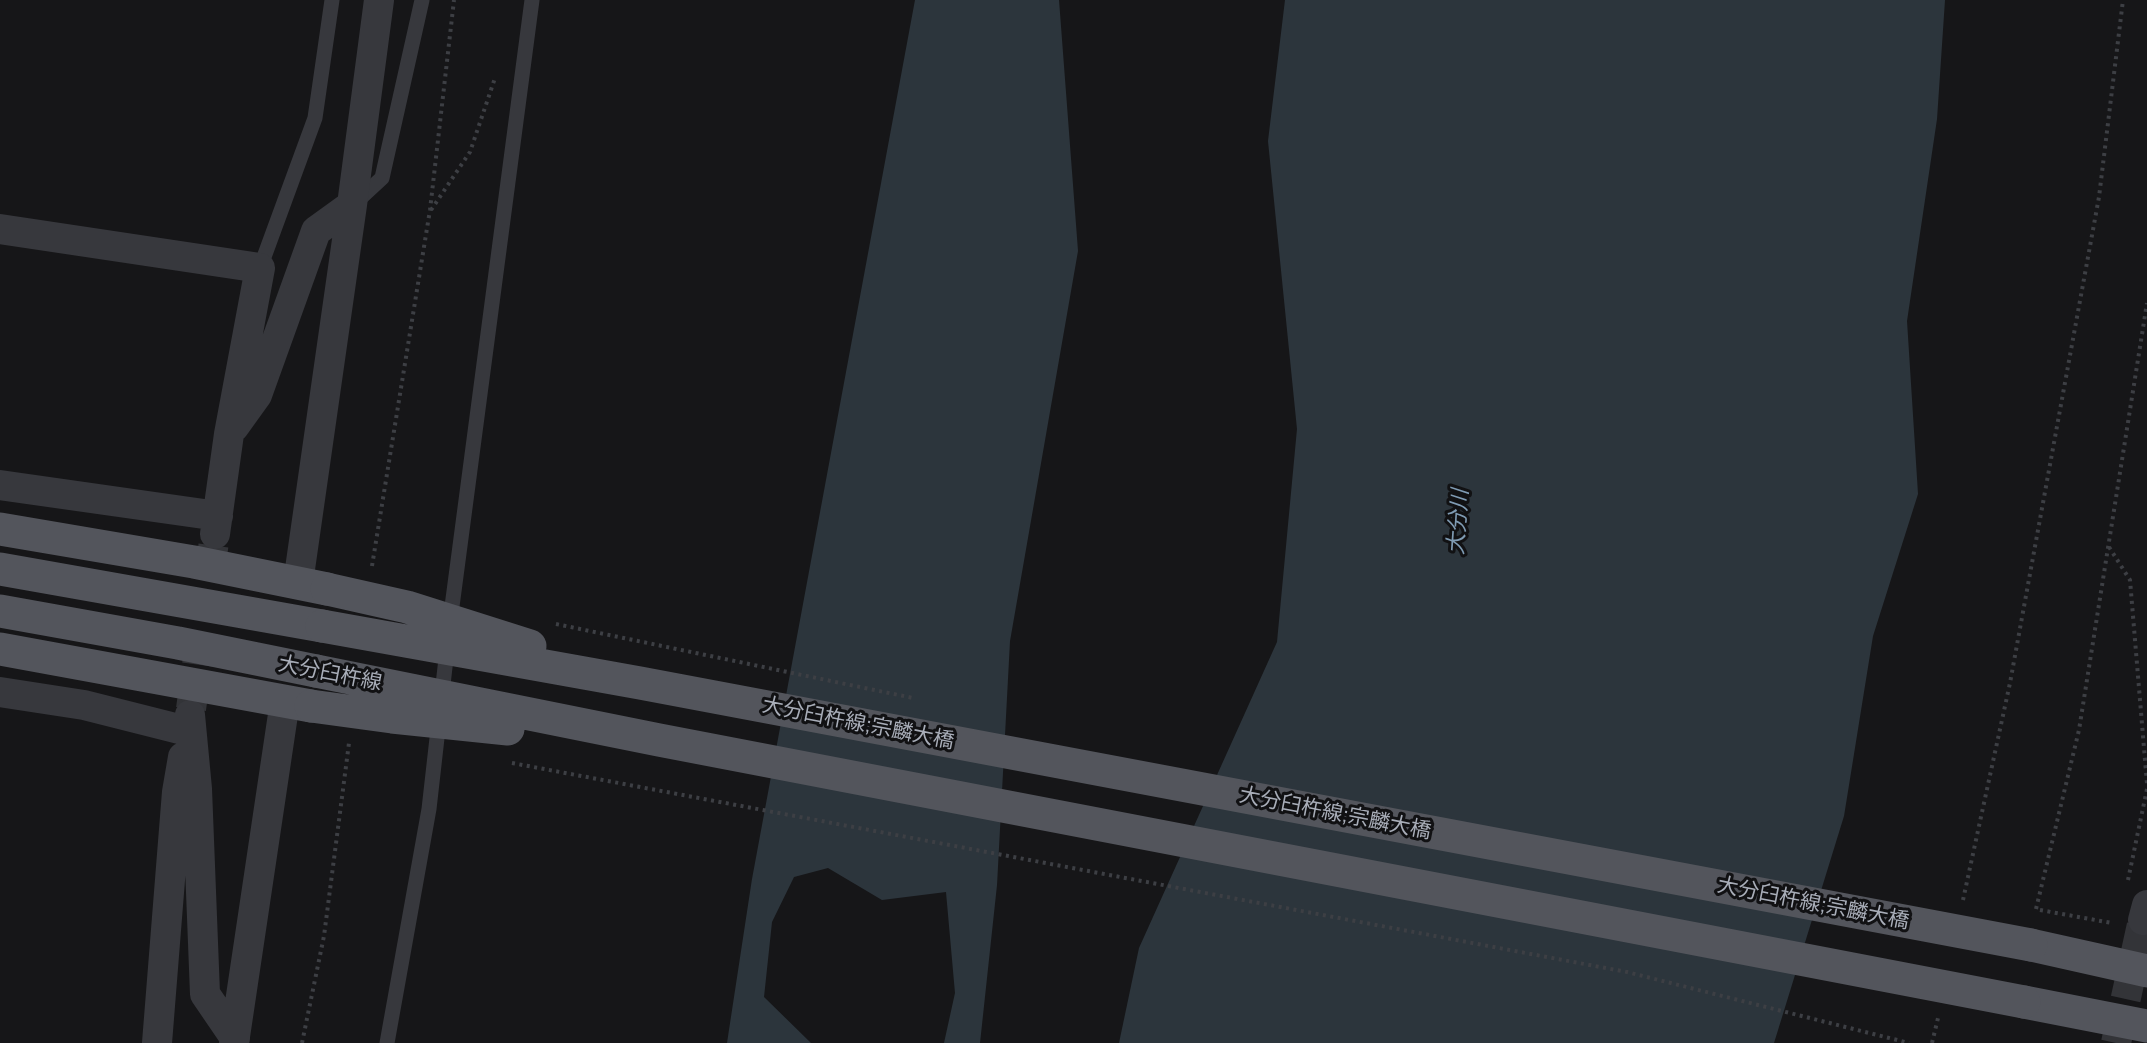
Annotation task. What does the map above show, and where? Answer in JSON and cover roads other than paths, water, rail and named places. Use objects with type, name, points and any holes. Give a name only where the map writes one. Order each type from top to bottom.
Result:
[{"type":"main road","points":[[0,529],[194,562],[407,607],[640,683]]},
{"type":"main road","points":[[0,569],[640,683]]},
{"type":"main road","name":"大分臼杵線","points":[[0,611],[178,643],[659,740]]},
{"type":"main road","points":[[0,649],[298,704],[392,717],[548,733],[659,740],[2147,1026]]},
{"type":"main road","name":"大分臼杵線;宗麟大橋","points":[[640,683],[2031,945],[2147,970]]},
{"type":"street","points":[[313,586],[352,205],[379,0]]},
{"type":"street","points":[[229,434],[257,395],[316,231],[352,205]]},
{"type":"street","points":[[0,229],[260,268],[229,434],[217,525],[0,485]]},
{"type":"street","points":[[0,692],[84,705],[187,731]]},
{"type":"street","points":[[234,1040],[298,704]]},
{"type":"street","points":[[157,1043],[177,792],[190,716],[197,789],[205,994],[234,1040]]},
{"type":"lane","points":[[260,268],[315,118],[332,0]]},
{"type":"lane","points":[[352,205],[382,178],[422,0]]},
{"type":"lane","points":[[387,1043],[429,809],[451,614],[532,0]]},
{"type":"water","points":[[915,0],[1059,0],[1078,251],[1010,641],[997,885],[980,1043],[944,1043],[955,993],[946,892],[882,900],[828,868],[794,877],[772,922],[764,997],[811,1043],[727,1043],[752,879]]},
{"type":"water","name":"大分川","points":[[1285,0],[1945,0],[1937,119],[1907,321],[1918,494],[1873,636],[1844,816],[1774,1043],[1119,1043],[1139,948],[1277,642],[1297,429],[1268,141]]},
{"type":"tunnel","points":[[191,709],[215,534]]},
{"type":"tunnel","points":[[2116,1043],[2143,920]]}]
